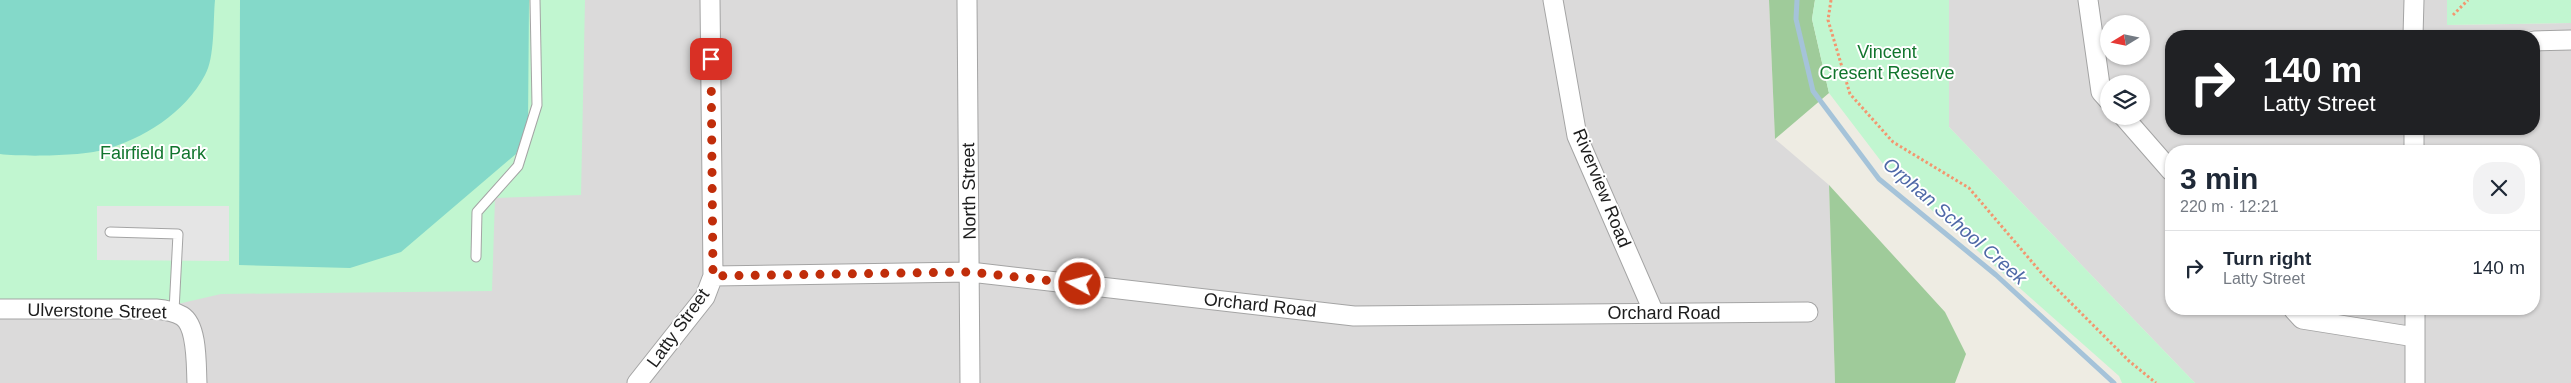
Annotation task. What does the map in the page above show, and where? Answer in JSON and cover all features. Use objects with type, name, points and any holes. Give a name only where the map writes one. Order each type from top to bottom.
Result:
[{"type":"street","name":"Latty Street","points":[[637,383],[705,296],[713,276],[710,0]]},
{"type":"street","name":"North Street","points":[[967,0],[970,383]]},
{"type":"street","name":"Riverview Road","points":[[1553,0],[1578,136],[1654,313]]},
{"type":"street","points":[[2088,0],[2100,85]]},
{"type":"street","points":[[2413,30],[2414,0]]},
{"type":"street","points":[[2540,41],[2571,40]]},
{"type":"street","points":[[2131,125],[2165,164]]},
{"type":"street","name":"Orchard Road","points":[[713,276],[970,272],[1354,316],[1808,312]]},
{"type":"street","name":"Ulverstone Street","points":[[0,309],[156,308],[174,312],[184,317],[191,327],[195,348],[197,383]]},
{"type":"street","points":[[2298,315],[2302,319],[2415,337]]},
{"type":"street","points":[[2414,315],[2415,383]]},
{"type":"lane","points":[[476,257],[477,212],[518,166],[537,105],[535,0]]},
{"type":"lane","points":[[110,232],[178,234],[174,312]]},
{"type":"path","points":[[1831,0],[1828,20],[1850,94],[1894,142],[1969,188],[2044,276],[2129,361],[2156,383]]},
{"type":"path","points":[[2453,15],[2468,0]]},
{"type":"shaded area","points":[[0,0],[215,0],[212,49],[208,68],[197,89],[174,113],[162,123],[133,139],[103,150],[81,154],[37,156],[0,154]]},
{"type":"shaded area","points":[[240,0],[529,0],[528,125],[516,154],[401,252],[350,268],[239,265]]},
{"type":"shaded area","points":[[585,0],[1769,0],[1775,139],[1829,185],[1835,383],[0,383],[0,293],[495,198]]},
{"type":"shaded area","points":[[1949,0],[2447,0],[2447,25],[2571,23],[2571,383],[2195,383],[1949,127]]},
{"type":"shaded area","points":[[97,206],[229,206],[229,261],[97,260]]},
{"type":"green space","name":"Fairfield Park","points":[[0,0],[585,0],[581,195],[495,198],[492,291],[221,294],[156,309],[0,309]]},
{"type":"green space","points":[[1769,0],[1815,0],[1812,19],[1829,93],[1775,139]]},
{"type":"green space","name":"Vincent Cresent Reserve","points":[[1815,0],[1949,0],[1949,127],[2195,383],[2122,383],[2119,376],[1890,173],[1829,93],[1812,19]]},
{"type":"green space","points":[[2447,0],[2571,0],[2571,23],[2447,25]]},
{"type":"green space","points":[[1829,185],[1945,312],[1966,354],[1955,383],[1835,383]]},
{"type":"waterway","name":"Orphan School Creek","points":[[1797,0],[1796,19],[1813,91],[1879,179],[1996,275],[2114,383]]},
{"type":"route","points":[[711,59],[713,276],[970,272],[1080,284]]}]
